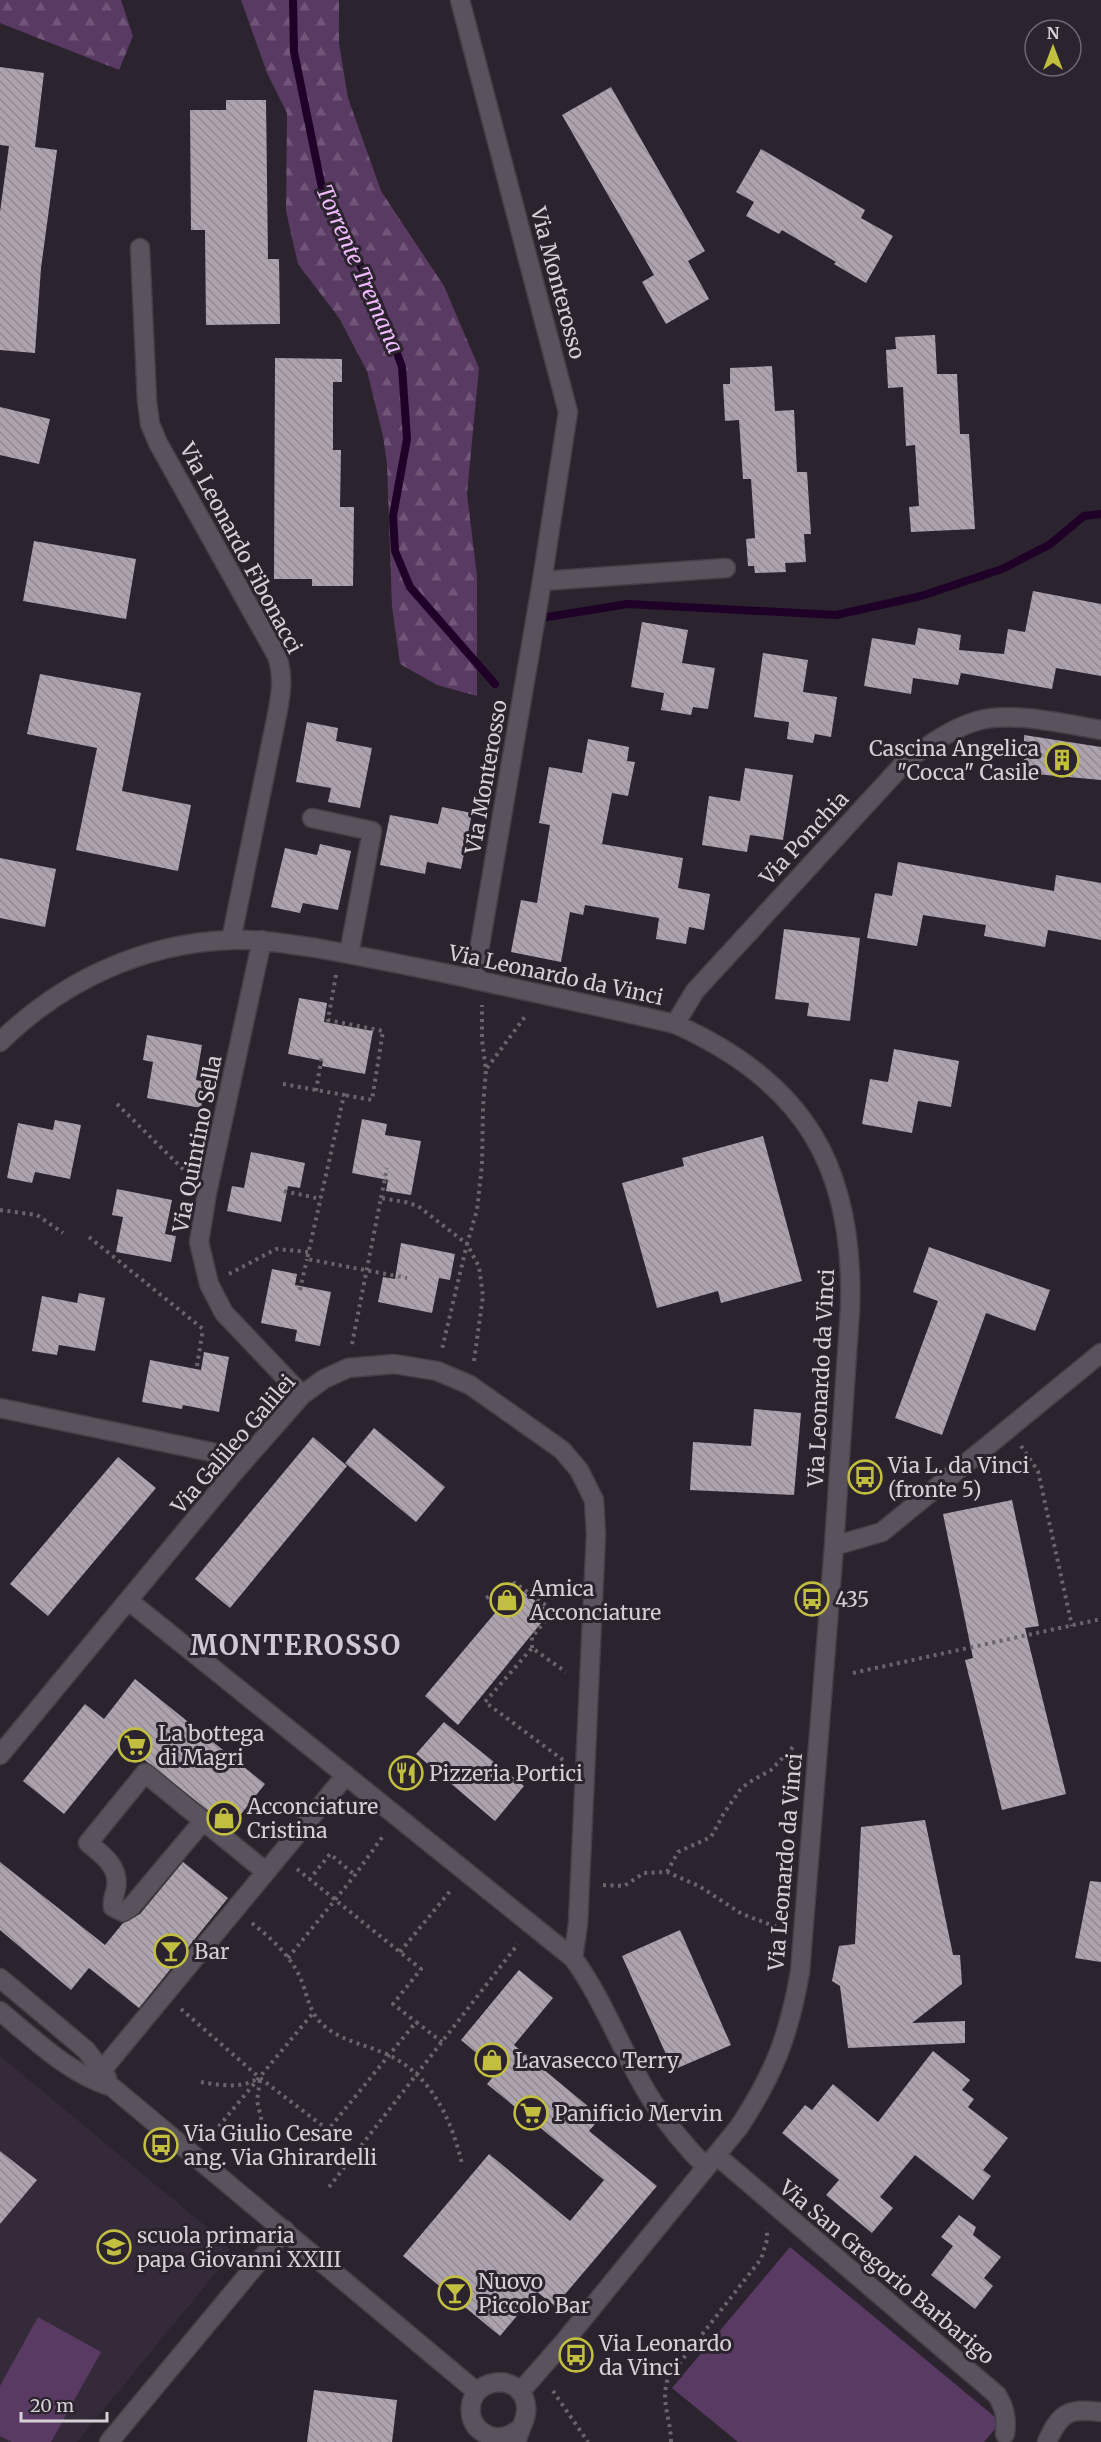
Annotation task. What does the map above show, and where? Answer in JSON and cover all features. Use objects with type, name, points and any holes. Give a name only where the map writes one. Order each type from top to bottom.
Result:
[{"type":"street","name":"Via Monterosso","points":[[460,0],[568,412],[542,581],[474,980]]},
{"type":"street","name":"Via Leonardo Fibonacci","points":[[140,248],[150,424],[158,443],[277,656],[282,670],[282,687],[277,715],[231,939]]},
{"type":"street","points":[[542,581],[726,568]]},
{"type":"street","name":"Via Ponchia","points":[[675,1024],[695,991],[909,758],[949,733],[978,720],[1014,719],[1101,730]]},
{"type":"street","points":[[312,818],[372,831],[349,954]]},
{"type":"street","name":"Via Leonardo da Vinci","points":[[0,1042],[44,1004],[82,980],[122,962],[164,949],[197,942],[231,939],[262,940],[349,954],[675,1024],[703,1036],[746,1062],[799,1111],[827,1161],[842,1199],[851,1274],[834,1546],[800,1972],[793,2014],[778,2056],[759,2096],[739,2127],[564,2342],[520,2392]]},
{"type":"street","name":"Via Quintino Sella","points":[[262,940],[207,1193],[199,1242],[209,1284],[224,1313],[302,1395]]},
{"type":"street","points":[[834,1546],[882,1532],[1010,1430],[1101,1353]]},
{"type":"street","name":"Via Galileo Galilei","points":[[0,1755],[236,1470],[302,1395],[324,1379],[348,1368],[394,1364],[437,1371],[470,1385],[562,1450],[579,1470],[594,1500],[596,1534],[578,1924],[573,1958]]},
{"type":"street","points":[[0,1408],[216,1453],[236,1470]]},
{"type":"street","points":[[129,1601],[573,1958],[591,1983],[650,2098],[690,2151],[712,2161]]},
{"type":"street","points":[[204,1820],[131,1907],[123,1912],[113,1907],[112,1897],[117,1887],[116,1872],[105,1857],[88,1843],[145,1773],[204,1820],[266,1872]]},
{"type":"street","points":[[103,2069],[346,1775]]},
{"type":"street","points":[[0,1978],[86,2050],[103,2069],[112,2087]]},
{"type":"street","points":[[0,2011],[68,2067],[93,2081],[112,2087],[477,2392]]},
{"type":"street","name":"Via San Gregorio Barbarigo","points":[[712,2161],[767,2200],[997,2395],[1004,2408],[1007,2421],[1005,2434]]},
{"type":"street","points":[[109,2442],[285,2230]]},
{"type":"street","points":[[490,2382],[498,2382],[514,2386],[520,2392],[526,2404],[526,2411],[518,2436],[487,2438],[472,2419],[471,2404],[477,2392],[490,2382]]},
{"type":"street","points":[[1047,2442],[1054,2425],[1066,2413],[1080,2409],[1101,2412]]},
{"type":"path","points":[[283,1084],[372,1100],[383,1031],[328,1020],[336,974]]},
{"type":"path","points":[[437,1371],[477,1210],[482,1165],[486,1070],[481,1028],[483,1005]]},
{"type":"path","points":[[486,1070],[528,1014]]},
{"type":"path","points":[[316,1091],[322,1055]]},
{"type":"path","points":[[300,1290],[344,1095]]},
{"type":"path","points":[[117,1104],[207,1193]]},
{"type":"path","points":[[348,1368],[387,1168]]},
{"type":"path","points":[[284,1191],[321,1199]]},
{"type":"path","points":[[381,1198],[418,1206],[467,1244],[479,1267],[483,1296],[470,1385]]},
{"type":"path","points":[[0,1210],[37,1215],[63,1233]]},
{"type":"path","points":[[89,1237],[203,1329]]},
{"type":"path","points":[[209,1284],[276,1249],[309,1252]]},
{"type":"path","points":[[307,1259],[407,1278]]},
{"type":"path","points":[[197,1366],[203,1329],[224,1313]]},
{"type":"path","points":[[1010,1430],[1038,1471],[1072,1626]]},
{"type":"path","points":[[486,1598],[515,1583],[551,1609],[551,1614],[532,1637],[532,1648],[485,1702],[584,1776]]},
{"type":"path","points":[[853,1673],[1101,1619]]},
{"type":"path","points":[[532,1648],[588,1689]]},
{"type":"path","points":[[667,1872],[678,1852],[711,1837],[740,1790],[748,1782],[771,1770],[798,1742]]},
{"type":"path","points":[[288,1958],[398,1817]]},
{"type":"path","points":[[309,1880],[330,1854],[355,1875]]},
{"type":"path","points":[[280,1856],[421,1969],[393,2004],[442,2042]]},
{"type":"path","points":[[400,1952],[465,1872]]},
{"type":"path","points":[[602,1885],[624,1886],[644,1873],[667,1872],[699,1886],[742,1914],[774,1926],[784,1927]]},
{"type":"path","points":[[236,1909],[273,1940],[288,1958],[303,1983],[307,2001],[313,2013],[331,2032],[389,2055],[418,2076],[432,2092],[451,2124],[462,2164]]},
{"type":"path","points":[[329,2187],[533,1926]]},
{"type":"path","points":[[164,1995],[260,2078],[328,2130],[416,2022]]},
{"type":"path","points":[[195,2155],[313,2013]]},
{"type":"path","points":[[201,2082],[235,2085],[251,2083],[260,2078]]},
{"type":"path","points":[[260,2078],[257,2101],[265,2135]]},
{"type":"path","points":[[671,2442],[664,2402],[664,2389],[668,2378],[761,2259],[767,2240],[767,2200]]},
{"type":"path","points":[[556,2396],[588,2442]]},
{"type":"shaded area","name":"scuola primaria papa Giovanni XXIII","points":[[0,2056],[227,2244],[229,2250],[227,2259],[77,2442],[0,2442]]},
{"type":"green space","points":[[0,0],[121,0],[133,36],[119,70],[0,23]]},
{"type":"green space","points":[[241,0],[339,0],[339,43],[348,98],[381,191],[444,286],[479,368],[467,494],[477,576],[477,696],[437,685],[400,664],[392,607],[387,464],[383,436],[367,371],[339,318],[298,264],[286,211],[287,113],[267,73]]},
{"type":"green space","points":[[790,2247],[1001,2422],[984,2442],[738,2442],[672,2388]]},
{"type":"green space","points":[[38,2317],[101,2352],[51,2442],[12,2442],[0,2436],[0,2386]]},
{"type":"building","points":[[0,67],[44,73],[35,147],[57,150],[41,268],[35,353],[0,350],[0,212],[9,146],[0,145]]},
{"type":"building","points":[[611,87],[705,251],[688,261],[709,299],[666,324],[642,282],[654,275],[562,115]]},
{"type":"building","points":[[226,100],[266,100],[268,259],[279,259],[280,324],[206,325],[205,230],[191,230],[190,110],[226,110]]},
{"type":"building","points":[[761,149],[865,210],[861,218],[893,236],[866,283],[782,230],[779,234],[746,216],[754,202],[736,192]]},
{"type":"building","points":[[935,335],[937,374],[957,374],[960,434],[969,434],[975,529],[911,532],[909,507],[919,506],[915,445],[906,446],[903,387],[888,388],[886,350],[896,349],[895,337]]},
{"type":"building","points":[[275,358],[342,359],[342,382],[333,382],[333,450],[341,450],[340,507],[354,507],[353,586],[312,586],[312,579],[274,579]]},
{"type":"building","points":[[772,366],[775,411],[794,410],[797,472],[807,472],[811,534],[804,534],[806,562],[785,563],[786,572],[755,573],[754,566],[748,566],[746,539],[755,538],[751,479],[743,479],[739,420],[725,421],[723,384],[730,384],[730,368]]},
{"type":"building","points":[[0,407],[50,419],[39,464],[0,455]]},
{"type":"building","points":[[34,541],[136,559],[126,619],[23,601]]},
{"type":"building","points":[[1033,591],[1101,604],[1101,676],[1056,668],[1052,689],[961,673],[958,685],[913,678],[911,694],[864,686],[872,638],[915,645],[918,628],[961,635],[959,650],[1004,654],[1008,629],[1025,632]]},
{"type":"building","points":[[642,622],[688,630],[682,663],[715,668],[708,709],[693,707],[691,715],[661,710],[664,693],[631,687]]},
{"type":"building","points":[[763,653],[808,660],[803,692],[837,697],[831,737],[815,734],[813,743],[787,739],[789,722],[754,717]]},
{"type":"building","points":[[40,674],[141,693],[122,791],[191,805],[178,871],[76,850],[97,748],[27,734]]},
{"type":"building","points":[[307,722],[338,728],[336,741],[372,748],[360,808],[328,802],[331,788],[296,782]]},
{"type":"building","name":"Cascina Angelica \"Cocca\" Casile","points":[[1024,735],[1101,747],[1101,780],[1024,773]]},
{"type":"building","points":[[588,739],[629,747],[627,761],[635,762],[628,796],[612,793],[602,844],[683,858],[678,888],[710,894],[704,930],[689,927],[686,944],[656,939],[659,918],[585,905],[583,915],[570,912],[561,962],[511,952],[521,900],[537,903],[550,825],[539,823],[549,767],[582,773]]},
{"type":"building","points":[[745,768],[793,775],[783,840],[750,835],[747,852],[702,845],[709,796],[740,801]]},
{"type":"building","points":[[442,807],[472,813],[461,869],[427,862],[425,874],[380,865],[390,815],[438,824]]},
{"type":"building","points":[[320,844],[351,851],[338,910],[303,903],[300,913],[271,907],[285,848],[317,855]]},
{"type":"building","points":[[0,858],[56,869],[45,927],[0,918]]},
{"type":"building","points":[[898,862],[1054,891],[1056,875],[1101,883],[1101,940],[1048,930],[1045,947],[984,936],[986,925],[923,915],[917,946],[867,938],[875,893],[892,896]]},
{"type":"building","points":[[784,929],[860,938],[850,1021],[807,1016],[809,1003],[775,999]]},
{"type":"building","points":[[299,998],[327,1003],[324,1022],[373,1031],[365,1074],[322,1066],[323,1061],[288,1054]]},
{"type":"building","points":[[147,1035],[202,1045],[196,1080],[206,1082],[201,1108],[147,1098],[153,1062],[143,1060]]},
{"type":"building","points":[[894,1049],[959,1061],[951,1107],[918,1101],[912,1133],[862,1124],[870,1079],[888,1082]]},
{"type":"building","points":[[362,1119],[387,1124],[385,1135],[421,1141],[411,1195],[386,1191],[388,1180],[352,1173]]},
{"type":"building","points":[[55,1120],[81,1125],[70,1179],[35,1172],[32,1183],[7,1178],[18,1123],[53,1130]]},
{"type":"building","points":[[763,1136],[802,1281],[721,1303],[718,1291],[657,1308],[622,1183],[684,1166],[682,1158]]},
{"type":"building","points":[[251,1152],[305,1163],[300,1188],[288,1186],[281,1222],[227,1211],[232,1186],[244,1188]]},
{"type":"building","points":[[117,1189],[172,1200],[165,1234],[176,1236],[171,1262],[116,1252],[123,1217],[112,1215]]},
{"type":"building","points":[[401,1243],[455,1254],[450,1280],[439,1278],[432,1313],[378,1302],[383,1277],[395,1279]]},
{"type":"building","points":[[929,1247],[1050,1290],[1035,1331],[986,1313],[942,1435],[895,1418],[938,1301],[913,1292]]},
{"type":"building","points":[[272,1269],[297,1274],[295,1285],[331,1292],[320,1346],[295,1341],[297,1330],[261,1323]]},
{"type":"building","points":[[79,1293],[105,1298],[95,1351],[59,1345],[57,1355],[32,1351],[42,1296],[77,1303]]},
{"type":"building","points":[[204,1352],[229,1357],[219,1412],[183,1405],[182,1409],[142,1402],[150,1360],[201,1370]]},
{"type":"building","points":[[754,1409],[801,1413],[794,1495],[690,1490],[693,1442],[751,1446]]},
{"type":"building","points":[[374,1428],[445,1487],[416,1522],[345,1463]]},
{"type":"building","points":[[313,1437],[347,1466],[230,1608],[195,1579]]},
{"type":"building","points":[[118,1457],[156,1488],[48,1616],[10,1584]]},
{"type":"building","points":[[1012,1500],[1039,1626],[1025,1628],[1066,1794],[1002,1810],[965,1660],[973,1658],[943,1514]]},
{"type":"building","points":[[517,1587],[550,1612],[458,1725],[425,1696]]},
{"type":"building","points":[[135,1679],[265,1784],[230,1828],[122,1742],[64,1814],[23,1781],[85,1704],[104,1719]]},
{"type":"building","points":[[444,1722],[524,1786],[495,1821],[416,1754]]},
{"type":"building","points":[[925,1820],[953,1955],[960,1955],[962,1984],[912,2023],[965,2021],[965,2043],[848,2048],[840,1986],[832,1981],[839,1946],[855,1944],[861,1827]]},
{"type":"building","points":[[0,1862],[105,1945],[123,1923],[140,1914],[183,1862],[228,1898],[139,2008],[89,1968],[71,1990],[0,1930]]},
{"type":"building","points":[[1090,1881],[1101,1882],[1101,1962],[1075,1958]]},
{"type":"building","points":[[680,1930],[731,2045],[673,2070],[622,1956]]},
{"type":"building","points":[[519,1970],[553,1998],[514,2045],[601,2117],[589,2131],[657,2186],[555,2306],[537,2292],[500,2336],[403,2256],[489,2154],[570,2221],[604,2180],[487,2084],[498,2071],[461,2040]]},
{"type":"building","points":[[933,2051],[970,2080],[962,2090],[974,2099],[968,2107],[1008,2138],[983,2170],[991,2176],[973,2200],[915,2155],[880,2197],[893,2208],[872,2233],[826,2195],[839,2180],[782,2133],[805,2105],[812,2110],[833,2084],[878,2122]]},
{"type":"building","points":[[0,2151],[37,2180],[0,2224]]},
{"type":"building","points":[[959,2215],[976,2227],[973,2235],[1001,2257],[984,2278],[993,2286],[975,2309],[931,2275],[953,2246],[941,2237]]},
{"type":"building","points":[[314,2390],[397,2400],[392,2442],[307,2442]]},
{"type":"waterway","name":"Torrente Tremana","points":[[293,0],[294,52],[322,188],[379,303],[402,367],[407,439],[393,516],[395,551],[410,587],[495,684]]},
{"type":"waterway","points":[[535,619],[628,604],[836,615],[921,596],[1002,569],[1049,545],[1084,516],[1101,514]]},
{"type":"place","name":"Cascina Angelica \"Cocca\" Casile","points":[[1062,760]]},
{"type":"place","name":"Via L. da Vinci (fronte 5)","points":[[865,1477]]},
{"type":"place","name":"435","points":[[812,1599]]},
{"type":"place","name":"Amica Acconciature","points":[[507,1600]]},
{"type":"place","name":"La bottega di Magri","points":[[135,1745]]},
{"type":"place","name":"Pizzeria Portici","points":[[406,1773]]},
{"type":"place","name":"Acconciature Cristina","points":[[224,1818]]},
{"type":"place","name":"Bar","points":[[171,1951]]},
{"type":"place","name":"Lavasecco Terry","points":[[492,2060]]},
{"type":"place","name":"Panificio Mervin","points":[[531,2113]]},
{"type":"place","name":"Via Giulio Cesare ang. Via Ghirardelli","points":[[161,2145]]},
{"type":"place","name":"scuola primaria papa Giovanni XXIII","points":[[114,2247]]},
{"type":"place","name":"Nuovo Piccolo Bar","points":[[455,2293]]},
{"type":"place","name":"Via Leonardo da Vinci","points":[[576,2355]]},
{"type":"district","name":"MONTEROSSO","points":[[296,1645]]}]
